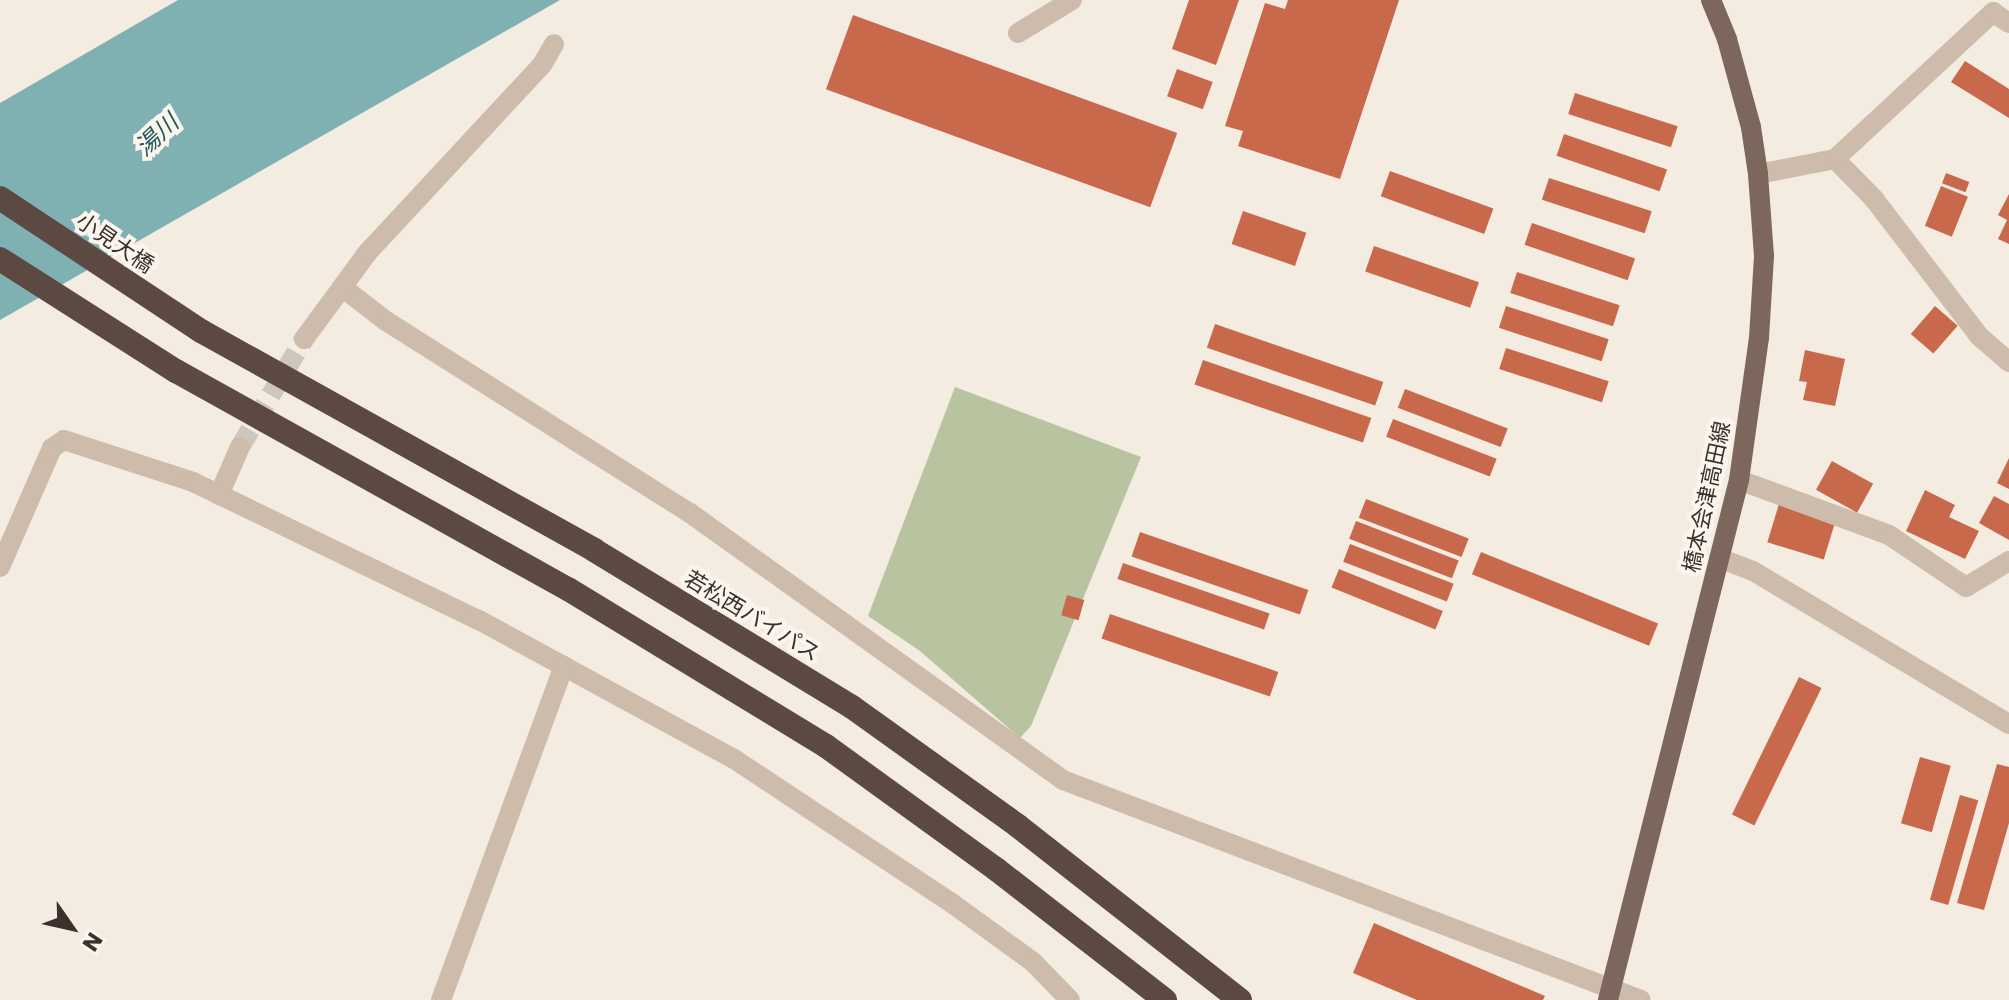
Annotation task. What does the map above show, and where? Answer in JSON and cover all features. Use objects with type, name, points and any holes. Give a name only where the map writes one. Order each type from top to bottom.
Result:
[{"type":"highway","name":"小見大橋","points":[[0,198],[201,331]]},
{"type":"highway","points":[[0,259],[176,371],[568,589],[826,746],[996,869],[1165,1000]]},
{"type":"highway","name":"若松西バイパス","points":[[201,331],[594,550],[852,707],[1018,826],[1240,1000]]},
{"type":"main road","name":"橋本会津高田線","points":[[1610,994],[1739,480],[1761,297],[1764,256],[1751,127],[1731,54],[1711,0]]},
{"type":"street","points":[[1018,33],[1072,0]]},
{"type":"street","points":[[1758,174],[1835,159],[1993,12],[2009,23]]},
{"type":"street","points":[[304,339],[368,252],[542,65],[554,44]]},
{"type":"street","points":[[1835,159],[1874,199],[1979,336],[2009,362]]},
{"type":"street","points":[[342,287],[386,321],[690,513],[1063,780],[1610,994],[1641,1000]]},
{"type":"street","points":[[0,567],[52,448],[64,440],[193,482],[479,620],[734,759],[836,823],[1025,956],[1070,1000]]},
{"type":"street","points":[[219,495],[240,447]]},
{"type":"street","points":[[1739,480],[1889,535],[1966,587],[2009,561]]},
{"type":"street","points":[[1719,558],[1753,571],[2009,724]]},
{"type":"street","points":[[441,1000],[564,666]]},
{"type":"green space","points":[[955,387],[1141,457],[1031,726],[1020,738],[920,651],[868,616]]},
{"type":"water","name":"湯川","points":[[178,0],[560,0],[0,320],[0,103]]},
{"type":"building","points":[[1189,0],[1239,0],[1216,65],[1172,49]]},
{"type":"building","points":[[1288,0],[1399,0],[1340,179],[1238,146],[1243,131],[1225,126],[1265,3],[1285,9]]},
{"type":"building","points":[[853,15],[1177,133],[1150,207],[826,89]]},
{"type":"building","points":[[1965,61],[2009,89],[2009,118],[1951,82]]},
{"type":"building","points":[[1177,69],[1213,82],[1203,109],[1167,96]]},
{"type":"building","points":[[1575,93],[1678,126],[1671,147],[1568,114]]},
{"type":"building","points":[[1564,134],[1667,169],[1660,191],[1557,156]]},
{"type":"building","points":[[1390,171],[1493,209],[1484,234],[1381,196]]},
{"type":"building","points":[[1946,173],[1969,182],[1965,192],[1942,183]]},
{"type":"building","points":[[1549,178],[1652,211],[1645,233],[1542,200]]},
{"type":"building","points":[[1941,186],[1968,197],[1952,237],[1925,226]]},
{"type":"building","points":[[2009,194],[2009,244],[1998,239],[2007,220],[1998,215]]},
{"type":"building","points":[[1243,211],[1306,233],[1295,266],[1232,244]]},
{"type":"building","points":[[1532,223],[1635,258],[1628,280],[1525,245]]},
{"type":"building","points":[[1374,246],[1479,282],[1470,308],[1365,272]]},
{"type":"building","points":[[1517,272],[1620,305],[1613,326],[1510,293]]},
{"type":"building","points":[[1506,306],[1609,339],[1602,361],[1499,328]]},
{"type":"building","points":[[1935,306],[1958,326],[1933,354],[1911,334]]},
{"type":"building","points":[[1215,324],[1383,382],[1375,406],[1207,348]]},
{"type":"building","points":[[1506,348],[1609,381],[1602,402],[1499,369]]},
{"type":"building","points":[[1805,350],[1845,359],[1835,406],[1803,400],[1807,382],[1799,381]]},
{"type":"building","points":[[1203,360],[1371,418],[1363,443],[1195,385]]},
{"type":"building","points":[[1405,389],[1508,428],[1501,447],[1398,408]]},
{"type":"building","points":[[1393,419],[1497,459],[1490,477],[1386,437]]},
{"type":"building","points":[[2009,458],[2009,489],[1997,483]]},
{"type":"building","points":[[1832,461],[1873,484],[1857,513],[1816,490]]},
{"type":"building","points":[[1925,490],[1955,505],[1949,517],[1979,531],[1965,559],[1906,531]]},
{"type":"building","points":[[1994,496],[2009,504],[2009,540],[1979,523]]},
{"type":"building","points":[[1366,499],[1469,538],[1462,557],[1359,518]]},
{"type":"building","points":[[1779,504],[1835,521],[1824,560],[1767,542]]},
{"type":"building","points":[[1356,521],[1459,560],[1452,578],[1349,539]]},
{"type":"building","points":[[1140,532],[1308,590],[1300,615],[1132,557]]},
{"type":"building","points":[[1350,544],[1454,584],[1447,602],[1343,562]]},
{"type":"building","points":[[1481,552],[1658,624],[1649,646],[1472,574]]},
{"type":"building","points":[[1123,563],[1270,613],[1264,630],[1117,579]]},
{"type":"building","points":[[1339,569],[1443,611],[1435,629],[1332,588]]},
{"type":"building","points":[[1067,595],[1084,600],[1079,620],[1061,615]]},
{"type":"building","points":[[1110,614],[1278,672],[1270,697],[1102,639]]},
{"type":"building","points":[[1799,677],[1821,688],[1754,825],[1732,815]]},
{"type":"building","points":[[1920,757],[1951,766],[1932,832],[1901,823]]},
{"type":"building","points":[[1997,764],[2009,767],[2009,823],[1984,910],[1957,903]]},
{"type":"building","points":[[1960,795],[1978,800],[1948,905],[1930,900]]},
{"type":"building","points":[[1374,923],[1545,996],[1543,1000],[1417,1000],[1353,973]]},
{"type":"tunnel","points":[[240,447],[304,339]]}]
